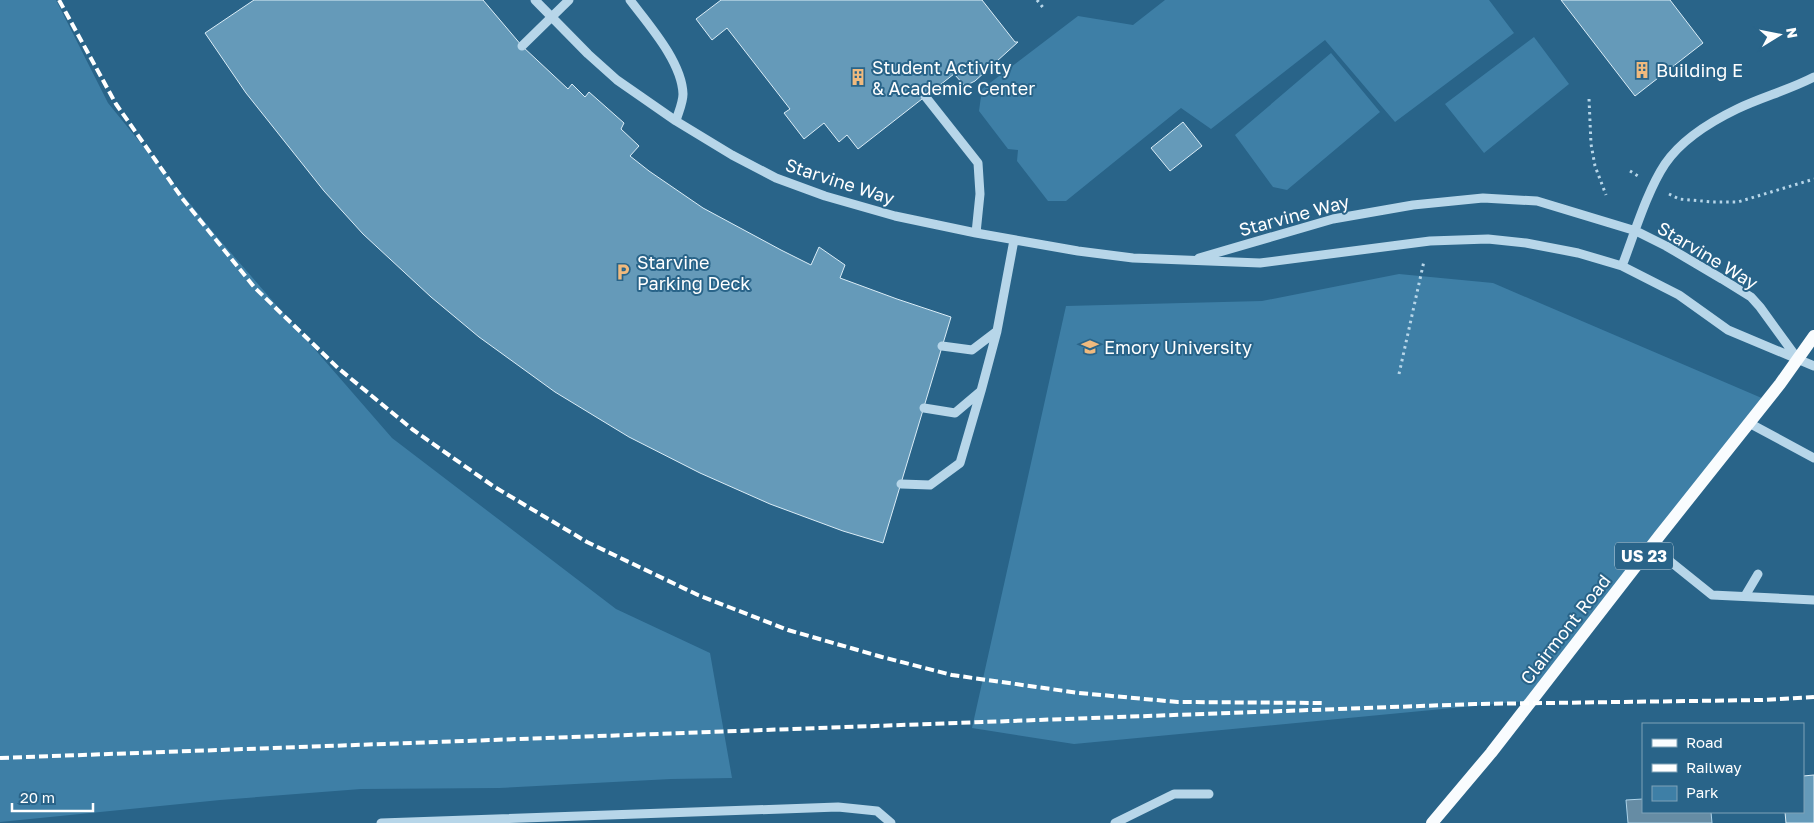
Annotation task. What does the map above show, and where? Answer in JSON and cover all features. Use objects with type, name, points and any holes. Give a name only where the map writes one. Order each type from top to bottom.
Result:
[{"type":"main road","name":"Clairmont Road","points":[[1432,823],[1491,754],[1651,546],[1749,423],[1814,336]]},
{"type":"street","name":"Starvine Way","points":[[535,0],[617,80],[676,121],[732,155],[776,178],[824,196],[895,216],[976,233],[1133,258],[1260,263],[1430,241],[1488,239],[1526,243],[1578,253],[1622,266],[1679,294],[1728,330],[1798,358]]},
{"type":"street","points":[[522,46],[569,0]]},
{"type":"street","points":[[630,0],[660,40],[678,70],[683,95],[676,121]]},
{"type":"street","points":[[1622,266],[1654,185],[1665,164],[1679,148],[1711,122],[1736,109],[1814,77]]},
{"type":"street","points":[[925,96],[978,163],[980,194],[976,233]]},
{"type":"street","name":"Starvine Way","points":[[1192,260],[1333,220],[1413,205],[1483,198],[1536,202],[1636,231],[1666,246],[1751,297],[1798,358]]},
{"type":"street","points":[[901,484],[930,485],[960,462],[997,331],[1014,240]]},
{"type":"street","points":[[942,346],[972,350],[997,331]]},
{"type":"street","points":[[1798,358],[1814,366]]},
{"type":"street","points":[[924,408],[955,413],[981,390]]},
{"type":"street","points":[[1749,423],[1814,458]]},
{"type":"street","points":[[1651,546],[1712,594],[1814,600]]},
{"type":"street","points":[[1745,596],[1758,574]]},
{"type":"street","points":[[1115,823],[1174,794],[1209,794]]},
{"type":"street","points":[[381,823],[838,807],[877,811],[891,823]]},
{"type":"path","points":[[1037,0],[1045,10]]},
{"type":"path","points":[[1589,99],[1590,144],[1595,166],[1606,195]]},
{"type":"path","points":[[1679,199],[1738,202],[1814,179]]},
{"type":"path","points":[[1399,374],[1423,264]]},
{"type":"green space","points":[[0,0],[56,0],[108,103],[218,238],[392,438],[616,609],[710,653],[732,778],[671,779],[499,788],[361,789],[220,800],[0,822]]},
{"type":"green space","points":[[1165,0],[1489,0],[1514,33],[1395,122],[1325,40],[1211,129],[1181,108],[1066,201],[1048,201],[1017,161],[1018,150],[1008,149],[979,111],[982,89],[1078,16],[1133,25]]},
{"type":"green space","points":[[1534,37],[1569,84],[1484,153],[1445,104]]},
{"type":"green space","points":[[1331,53],[1380,112],[1287,190],[1273,187],[1235,135]]},
{"type":"green space","points":[[1399,274],[1493,283],[1764,399],[1527,701],[1074,744],[972,728],[1066,306],[1262,301]]},
{"type":"shaded area","points":[[1642,799],[1642,813],[1711,813],[1712,823],[1628,823],[1626,800]]},
{"type":"building","name":"Starvine Parking Deck","points":[[254,0],[483,0],[522,46],[568,89],[572,84],[585,97],[589,92],[624,123],[621,129],[639,146],[630,156],[703,208],[811,265],[819,247],[845,265],[840,278],[951,317],[883,543],[843,531],[770,504],[700,473],[629,437],[555,392],[479,337],[431,297],[363,234],[324,191],[246,93],[205,33]]},
{"type":"building","name":"Student Activity & Academic Center","points":[[721,0],[982,0],[1015,42],[1018,42],[975,81],[965,86],[954,74],[858,149],[847,135],[839,142],[824,123],[804,139],[784,113],[790,109],[727,28],[712,40],[696,19]]},
{"type":"building","name":"Building E","points":[[1561,0],[1670,0],[1703,43],[1635,96]]},
{"type":"building","points":[[1183,122],[1202,146],[1170,171],[1151,148]]},
{"type":"building","points":[[1814,775],[1814,823],[1786,823],[1785,813],[1804,813],[1804,776]]},
{"type":"railway","points":[[59,0],[116,104],[182,198],[255,288],[338,368],[412,429],[493,486],[587,542],[698,595],[788,630],[952,675],[1079,693],[1178,702],[1325,703]]},
{"type":"railway","points":[[0,758],[1475,704],[1762,700],[1814,697]]},
{"type":"place","name":"Building E","points":[[1642,70]]},
{"type":"place","name":"Student Activity & Academic Center","points":[[858,77]]},
{"type":"place","name":"Starvine Parking Deck","points":[[623,272]]},
{"type":"place","name":"Emory University","points":[[1090,347]]}]
